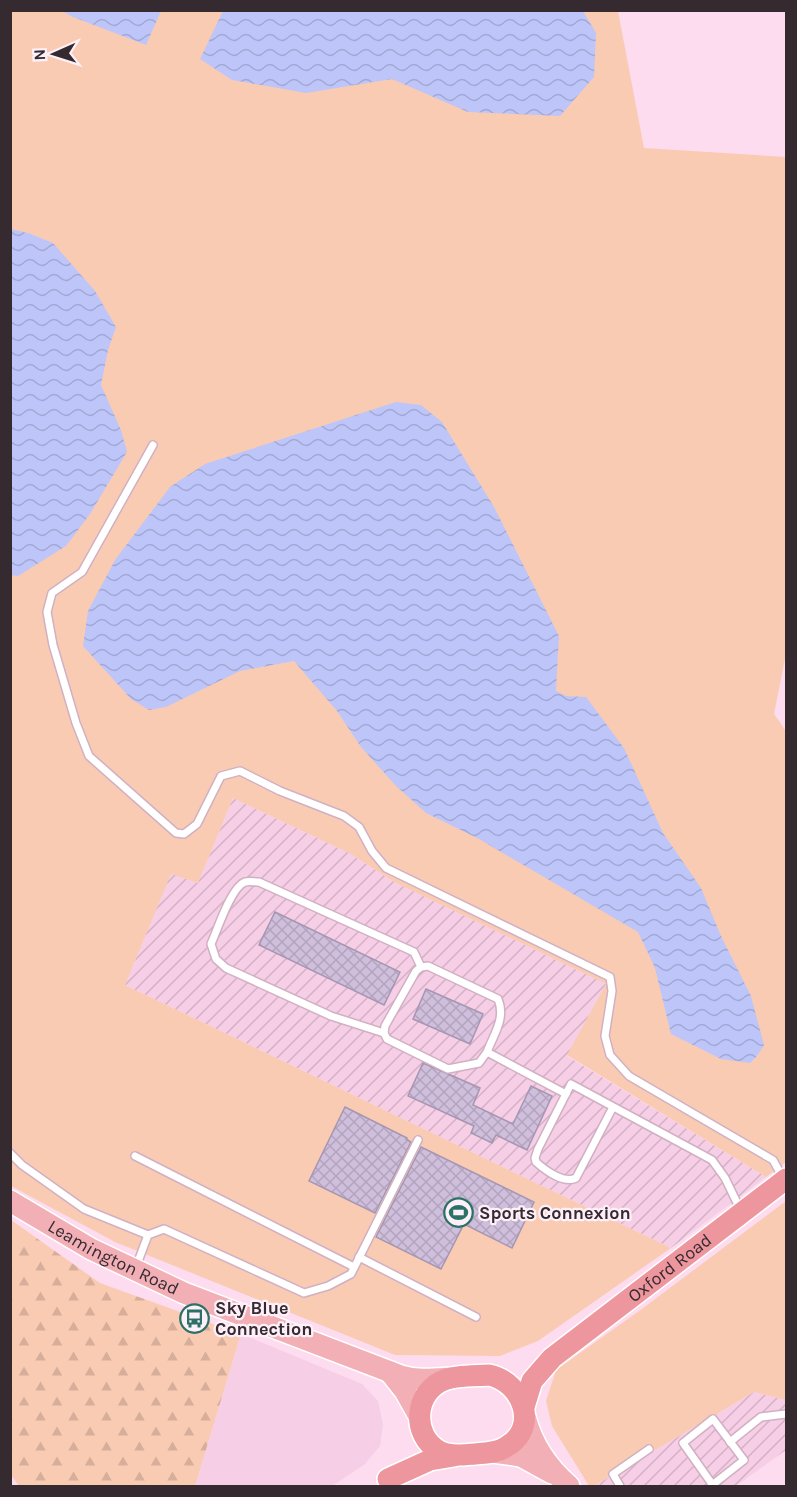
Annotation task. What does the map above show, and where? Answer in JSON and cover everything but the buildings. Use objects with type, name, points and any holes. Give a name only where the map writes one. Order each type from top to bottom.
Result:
[{"type":"highway","name":"Oxford Road","points":[[524,1412],[532,1381],[552,1358],[785,1180]]},
{"type":"highway","name":"Oxford Road","points":[[489,1375],[518,1371],[552,1358]]},
{"type":"highway","points":[[489,1375],[502,1379],[514,1388],[524,1412],[516,1438],[507,1447],[493,1452],[430,1460],[383,1483],[403,1463],[413,1448],[420,1421],[420,1407],[427,1392],[441,1381],[489,1375]]},
{"type":"highway","points":[[420,1421],[429,1444],[450,1454],[461,1455]]},
{"type":"main road","name":"Leamington Road","points":[[10,1201],[91,1249],[184,1293],[412,1380],[451,1378]]},
{"type":"main road","points":[[390,1372],[405,1391],[420,1421]]},
{"type":"main road","points":[[524,1412],[528,1429],[538,1449],[563,1481]]},
{"type":"main road","points":[[493,1452],[521,1456],[563,1481]]},
{"type":"lane","points":[[153,445],[81,572],[52,592],[47,612],[53,645],[76,723],[89,756],[176,833],[184,834],[197,824],[221,776],[240,771],[280,791],[344,816],[359,827],[372,851],[386,868],[610,977],[612,991],[604,1036],[610,1055],[629,1076],[773,1160],[785,1180]]},
{"type":"lane","points":[[384,1033],[331,1016],[226,968],[216,959],[211,944],[229,903],[239,886],[246,882],[259,882],[414,952],[421,967]]},
{"type":"lane","points":[[428,966],[498,999],[502,1008],[501,1018],[487,1052],[479,1063],[448,1069],[387,1039],[384,1033],[385,1026],[416,971],[421,967],[428,966]]},
{"type":"lane","points":[[487,1052],[566,1094]]},
{"type":"lane","points":[[614,1107],[576,1178],[568,1180],[540,1166],[535,1158],[538,1149],[571,1084],[614,1107],[712,1160],[725,1178],[742,1214]]},
{"type":"lane","points":[[10,1153],[22,1165],[84,1209],[148,1235],[164,1229],[304,1293],[328,1286],[351,1274],[418,1140]]},
{"type":"lane","points":[[135,1156],[354,1267]]},
{"type":"lane","points":[[135,1270],[148,1235]]},
{"type":"lane","points":[[359,1257],[476,1317]]},
{"type":"lane","points":[[730,1442],[761,1417],[786,1414]]},
{"type":"lane","points":[[713,1419],[744,1460],[711,1485],[683,1443],[713,1419]]},
{"type":"lane","points":[[621,1486],[614,1474],[649,1449]]},
{"type":"shaded area","points":[[233,798],[349,853],[396,883],[606,984],[567,1056],[766,1177],[671,1248],[125,985],[171,873],[198,883]]},
{"type":"shaded area","points":[[241,1334],[362,1384],[378,1401],[383,1424],[380,1446],[364,1465],[332,1486],[195,1486]]},
{"type":"shaded area","points":[[754,1392],[786,1400],[786,1450],[736,1486],[594,1486]]},
{"type":"green space","points":[[10,11],[618,11],[644,148],[786,157],[786,654],[774,714],[786,731],[786,1162],[766,1177],[567,1055],[606,984],[396,883],[349,853],[233,798],[198,883],[171,874],[125,985],[671,1248],[538,1341],[500,1356],[395,1355],[115,1242],[11,1186]]},
{"type":"green space","points":[[786,1201],[786,1400],[754,1392],[594,1486],[589,1486],[552,1426],[546,1401],[556,1370]]},
{"type":"green space","points":[[11,1220],[100,1283],[241,1334],[195,1486],[19,1486],[11,1475]]},
{"type":"water","points":[[62,11],[161,11],[146,45]]},
{"type":"water","points":[[223,11],[583,11],[596,33],[594,77],[560,116],[468,112],[392,79],[306,93],[232,80],[200,59]]},
{"type":"water","points":[[11,229],[53,243],[95,291],[116,327],[108,350],[101,385],[121,430],[127,452],[90,514],[66,546],[18,576],[10,575]]},
{"type":"water","points":[[396,402],[421,405],[442,422],[494,507],[559,636],[556,691],[566,696],[586,697],[624,748],[663,833],[701,888],[721,936],[751,996],[764,1045],[750,1063],[721,1059],[671,1034],[655,968],[638,932],[479,839],[426,813],[396,786],[361,747],[337,711],[294,661],[240,671],[166,707],[149,710],[131,699],[83,646],[88,611],[115,560],[170,487],[205,464]]},
{"type":"place","name":"Sports Connexion","points":[[458,1213]]},
{"type":"place","name":"Sky Blue Connection","points":[[194,1318]]}]
